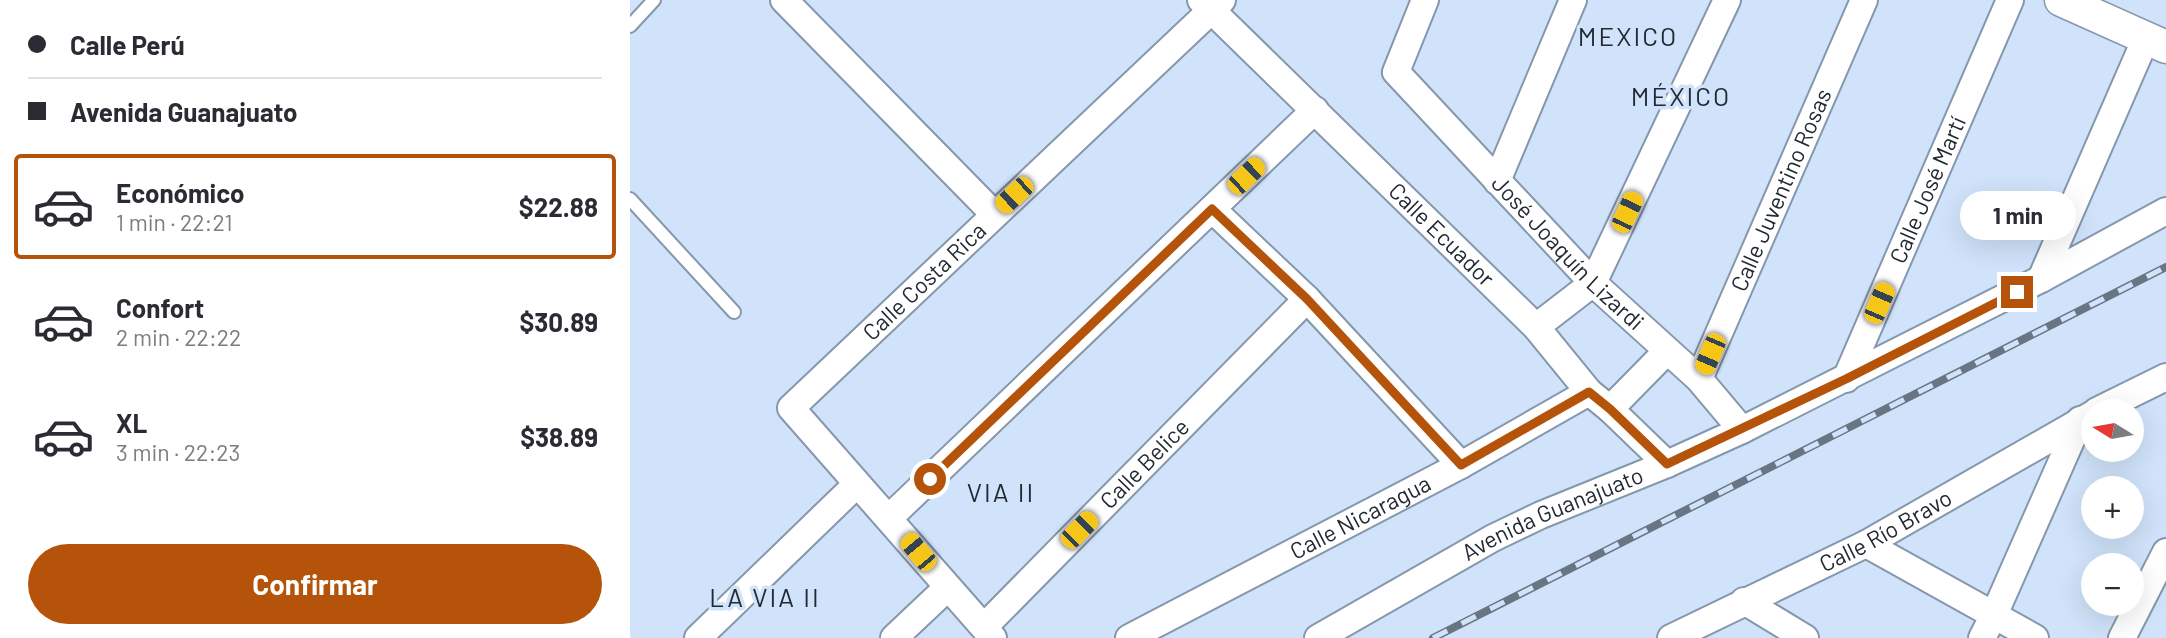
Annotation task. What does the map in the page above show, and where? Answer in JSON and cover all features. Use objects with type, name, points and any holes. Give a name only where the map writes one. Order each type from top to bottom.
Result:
[{"type":"street","points":[[784,0],[994,214]]},
{"type":"street","name":"José Joaquín Lizardi","points":[[1425,0],[1396,72],[1593,283],[1699,379],[1742,430]]},
{"type":"street","points":[[1497,181],[1573,0]]},
{"type":"street","points":[[1536,327],[1593,283],[1727,0]]},
{"type":"street","name":"Calle Juventino Rosas","points":[[1699,379],[1864,0]]},
{"type":"street","name":"Calle José Martí","points":[[1846,379],[2010,0]]},
{"type":"street","points":[[2041,279],[2156,43],[2061,0]]},
{"type":"street","name":"Calle Costa Rica","points":[[857,484],[791,408],[1211,4]]},
{"type":"street","name":"Calle Ecuador","points":[[1211,4],[1536,327],[1589,392],[1667,464]]},
{"type":"street","points":[[889,517],[1315,110]]},
{"type":"street","points":[[1212,209],[1307,299],[1461,465]]},
{"type":"street","name":"Avenida Guanajuato","points":[[1318,638],[1493,538],[1742,430],[2041,279],[2166,211]]},
{"type":"street","name":"Calle Belice","points":[[988,632],[1307,299]]},
{"type":"street","points":[[1610,409],[1667,351]]},
{"type":"street","name":"Calle Río Bravo","points":[[2122,399],[2166,377]]},
{"type":"street","name":"Calle Nicaragua","points":[[1129,638],[1461,465],[1589,392]]},
{"type":"street","name":"Calle Río Bravo","points":[[1671,638],[1867,544],[2081,420]]},
{"type":"street","points":[[1988,627],[2081,434]]},
{"type":"street","points":[[698,638],[857,484],[988,632]]},
{"type":"street","points":[[1867,544],[1988,627],[2035,638]]},
{"type":"street","points":[[2122,638],[2166,552]]},
{"type":"street","points":[[894,638],[947,587]]},
{"type":"street","points":[[1744,601],[1805,638]]},
{"type":"lane","points":[[630,26],[654,0]]},
{"type":"lane","points":[[630,199],[734,312]]},
{"type":"railway","points":[[1433,638],[2166,267]]},
{"type":"district","name":"MEXICO","points":[[1628,37]]},
{"type":"district","name":"MÉXICO","points":[[1681,97]]},
{"type":"district","name":"VIA II","points":[[1001,493]]},
{"type":"district","name":"LA VIA II","points":[[765,598]]},
{"type":"route","points":[[930,479],[1212,209],[1307,299],[1461,465],[1589,392],[1667,464],[1846,379],[2017,292]]}]
